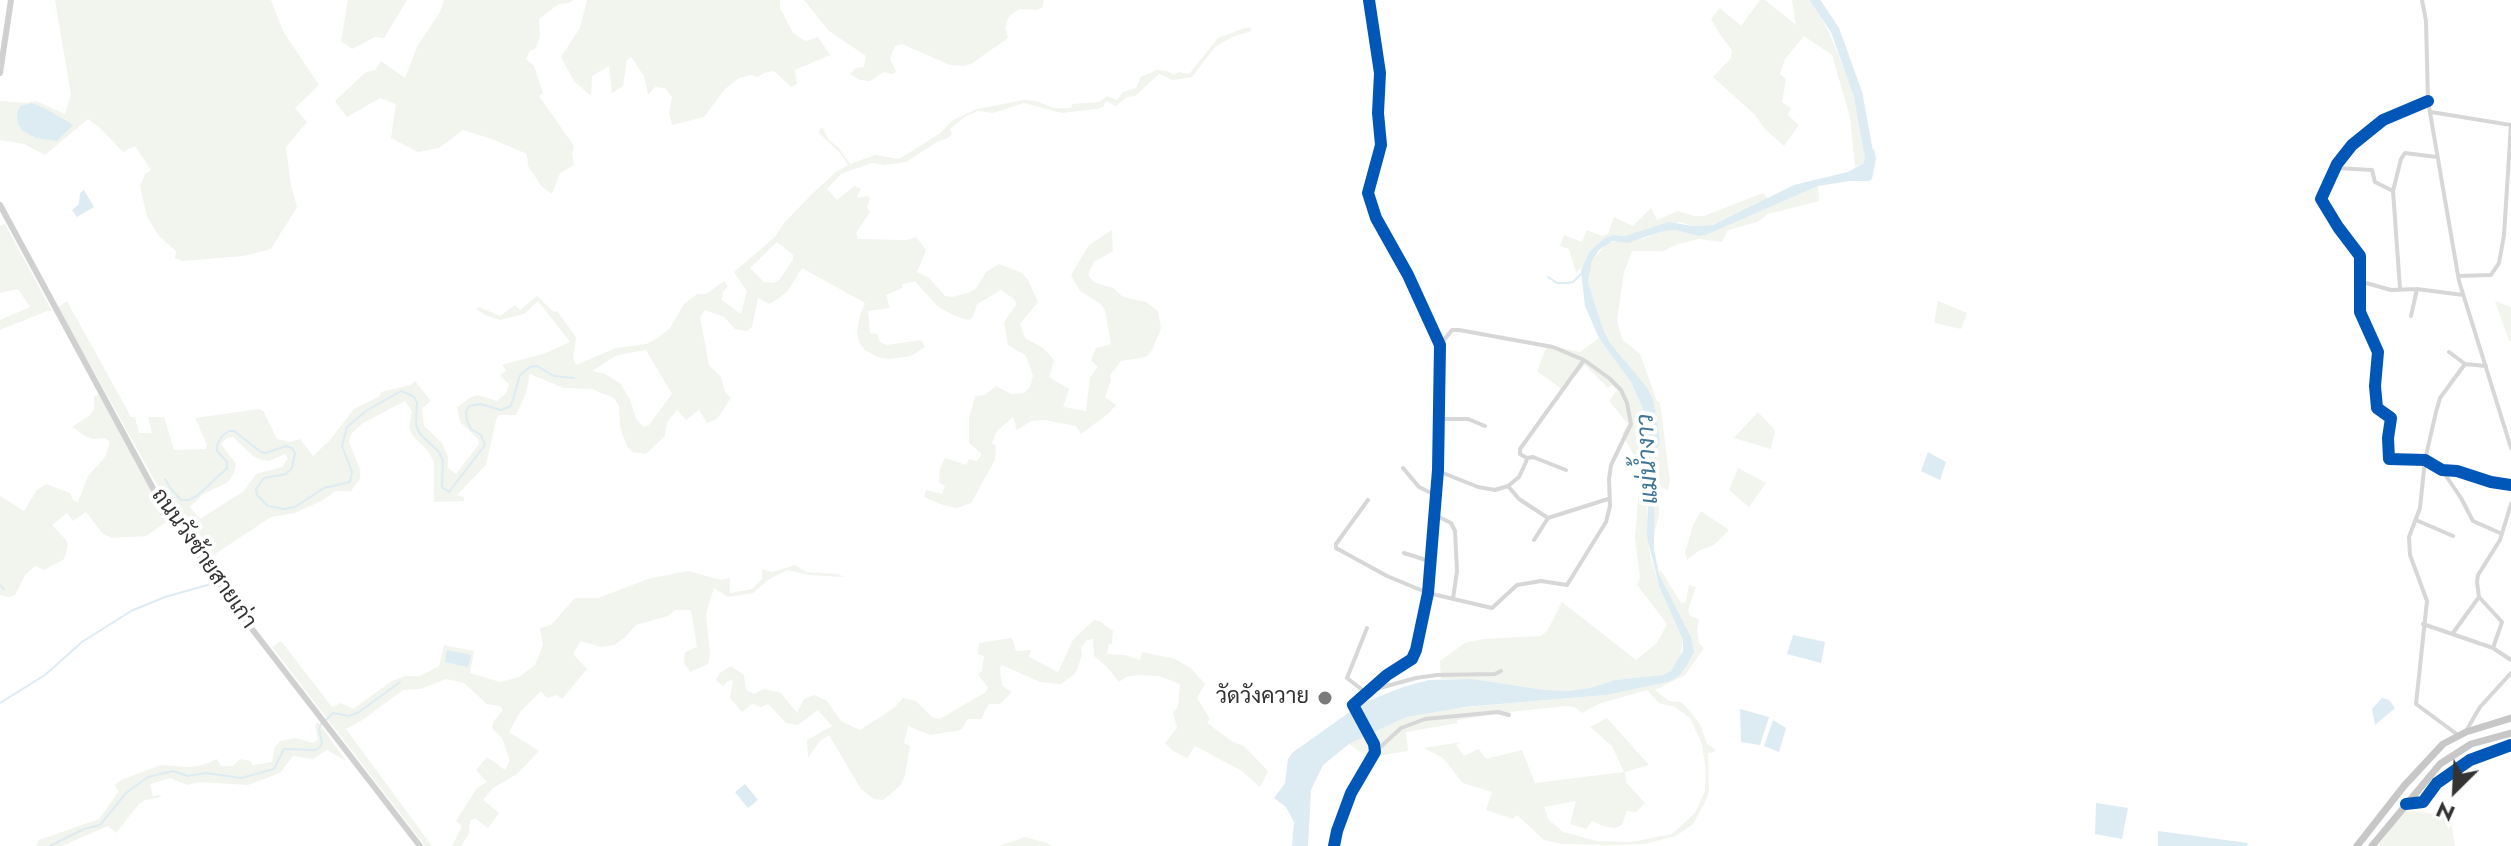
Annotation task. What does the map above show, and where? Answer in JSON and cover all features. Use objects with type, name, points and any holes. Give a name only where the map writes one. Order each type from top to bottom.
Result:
[{"type":"highway","points":[[2357,846],[2432,754],[2462,733],[2511,718]]},
{"type":"highway","points":[[2372,846],[2440,764],[2471,744],[2508,733]]},
{"type":"main road","points":[[0,73],[11,0]]},
{"type":"main road","name":"ถนนวังซ้ายสายเก่า","points":[[0,205],[162,505],[252,629],[420,846]]},
{"type":"street","points":[[1369,0],[1380,73],[1378,113],[1381,145],[1368,193],[1376,218],[1408,275],[1440,345],[1436,516],[1428,593],[1416,650],[1412,659],[1365,692],[1353,705],[1374,744],[1375,752]]},
{"type":"street","points":[[2422,0],[2426,21],[2428,101],[2458,276],[2511,448]]},
{"type":"street","points":[[2428,101],[2383,120],[2352,145],[2337,164],[2321,199],[2360,256],[2360,312],[2378,352],[2377,408],[2391,418],[2389,459],[2425,460],[2442,470],[2473,521],[2501,533]]},
{"type":"street","points":[[2431,112],[2511,125],[2504,235],[2499,263],[2491,275],[2458,276]]},
{"type":"street","points":[[2400,288],[2393,191],[2401,159],[2405,153],[2437,157]]},
{"type":"street","points":[[2337,168],[2372,170],[2375,182],[2393,191]]},
{"type":"street","points":[[2359,281],[2380,288],[2463,295]]},
{"type":"street","points":[[2411,316],[2417,289]]},
{"type":"street","points":[[1368,500],[1336,548],[1387,576],[1428,593],[1492,608],[1517,585],[1541,581],[1567,585],[1606,522],[1610,506],[1611,465],[1629,430],[1630,419],[1621,390],[1584,360],[1553,347],[1459,330],[1452,330],[1440,345]]},
{"type":"street","points":[[2449,352],[2465,364],[2487,366]]},
{"type":"street","points":[[1566,470],[1533,457],[1527,458],[1520,454],[1520,449],[1584,360]]},
{"type":"street","points":[[2465,364],[2440,398],[2425,460],[2420,508],[2409,537],[2412,563],[2426,596],[2416,704],[2462,733],[2511,673]]},
{"type":"street","points":[[1440,419],[1468,419],[1485,426]]},
{"type":"street","points":[[1438,470],[1478,487],[1495,490],[1508,486],[1519,477],[1527,458]]},
{"type":"street","points":[[1403,468],[1419,487],[1437,496]]},
{"type":"street","points":[[2442,470],[2511,485]]},
{"type":"street","points":[[1508,486],[1519,499],[1548,518]]},
{"type":"street","points":[[1534,540],[1548,518],[1608,499]]},
{"type":"street","points":[[2453,633],[2479,597],[2478,575],[2495,553],[2511,504]]},
{"type":"street","points":[[1436,516],[1454,525],[1457,571],[1453,599]]},
{"type":"street","points":[[2416,520],[2453,536]]},
{"type":"street","points":[[1404,553],[1432,562]]},
{"type":"street","points":[[2479,597],[2502,622],[2493,648]]},
{"type":"street","points":[[2423,624],[2493,648],[2511,660]]},
{"type":"street","points":[[1365,692],[1347,678],[1367,628]]},
{"type":"street","points":[[1365,692],[1416,678],[1495,674],[1501,671]]},
{"type":"street","points":[[1334,846],[1351,793],[1375,752],[1401,728],[1425,719],[1498,712],[1509,715]]},
{"type":"street","points":[[2406,804],[2423,802],[2437,783],[2470,760],[2502,750],[2509,745],[2508,733]]},
{"type":"shaded area","points":[[55,0],[271,0],[283,31],[319,85],[295,108],[307,122],[286,147],[297,207],[271,249],[243,256],[182,261],[175,258],[176,251],[159,236],[147,217],[140,186],[145,174],[151,170],[135,146],[123,152],[88,119],[45,155],[24,144],[0,140],[0,101],[36,101],[65,114],[71,95]]},
{"type":"shaded area","points":[[348,0],[407,0],[384,38],[375,37],[352,49],[341,41]]},
{"type":"shaded area","points":[[444,0],[573,0],[559,4],[539,19],[540,36],[536,48],[530,51],[526,59],[534,66],[543,93],[539,96],[574,146],[574,165],[560,173],[552,194],[541,186],[528,166],[527,154],[492,139],[463,130],[439,148],[418,152],[391,138],[396,104],[380,98],[347,117],[335,101],[366,72],[375,70],[381,61],[405,78],[418,45],[440,12]]},
{"type":"shaded area","points":[[587,0],[780,0],[780,8],[793,33],[806,41],[818,37],[830,55],[795,70],[797,84],[791,87],[774,71],[758,77],[739,78],[725,89],[704,117],[672,125],[669,113],[672,97],[665,88],[655,87],[648,95],[644,76],[631,57],[627,60],[623,86],[612,93],[609,66],[592,76],[591,96],[574,81],[561,57],[580,28]]},
{"type":"shaded area","points":[[804,0],[1044,0],[1042,8],[1014,12],[1005,27],[1008,38],[971,64],[950,65],[902,44],[895,46],[890,59],[896,71],[893,74],[884,72],[870,81],[850,74],[856,68],[864,67],[866,56],[829,31]]},
{"type":"shaded area","points":[[1760,0],[1765,0],[1796,25],[1792,0],[1811,0],[1827,28],[1853,89],[1867,155],[1864,163],[1855,167],[1850,117],[1832,55],[1804,36],[1785,59],[1780,74],[1786,79],[1782,102],[1791,108],[1788,115],[1799,125],[1784,146],[1713,77],[1731,58],[1732,50],[1711,19],[1720,8],[1741,26]]},
{"type":"shaded area","points":[[1251,28],[1251,31],[1215,47],[1192,77],[1173,80],[1159,74],[1135,96],[1127,97],[1116,106],[1106,101],[1103,107],[1096,109],[1062,113],[1024,103],[993,113],[978,111],[950,129],[952,134],[948,138],[906,162],[872,163],[854,169],[841,174],[827,189],[837,200],[854,186],[861,189],[858,198],[868,196],[870,199],[867,208],[870,212],[856,233],[858,239],[907,240],[916,237],[926,250],[917,272],[928,277],[945,296],[952,297],[976,289],[986,272],[999,264],[1022,273],[1038,302],[1020,324],[1025,338],[1043,348],[1054,360],[1049,377],[1069,389],[1063,407],[1086,411],[1090,377],[1098,367],[1091,360],[1096,348],[1111,344],[1105,310],[1080,291],[1071,275],[1089,245],[1112,230],[1113,251],[1094,262],[1088,274],[1090,278],[1113,288],[1123,297],[1146,302],[1158,311],[1161,329],[1152,350],[1146,357],[1121,361],[1110,375],[1105,397],[1116,405],[1109,413],[1081,434],[1076,426],[1044,420],[1031,421],[1017,430],[1013,417],[997,431],[992,443],[996,446],[995,460],[971,503],[957,508],[924,497],[926,490],[942,494],[945,486],[939,482],[940,468],[945,458],[966,465],[969,459],[977,461],[981,456],[969,443],[969,418],[975,396],[985,395],[996,386],[1011,394],[1024,393],[1030,387],[1033,376],[1026,356],[1008,345],[1004,322],[1016,305],[1015,300],[1001,290],[977,304],[969,320],[937,306],[915,281],[902,284],[902,288],[886,295],[890,308],[868,311],[870,333],[877,334],[880,342],[887,345],[921,340],[925,347],[911,356],[890,359],[877,357],[859,342],[857,332],[865,303],[802,268],[787,292],[770,304],[758,298],[752,327],[747,331],[735,329],[724,317],[705,310],[700,317],[709,365],[721,377],[725,392],[731,398],[717,419],[707,423],[699,410],[686,420],[677,410],[667,422],[665,436],[646,454],[632,452],[627,446],[620,427],[619,406],[614,398],[592,389],[564,388],[530,374],[516,415],[499,415],[496,420],[486,465],[457,495],[464,497],[464,501],[434,502],[434,462],[412,435],[409,428],[412,411],[405,401],[363,423],[352,433],[349,442],[360,469],[360,479],[351,491],[336,491],[295,513],[271,517],[206,560],[179,524],[58,307],[67,301],[131,417],[135,417],[139,433],[152,433],[148,417],[164,417],[174,450],[206,449],[195,418],[259,409],[263,411],[277,439],[290,442],[300,439],[313,456],[354,409],[380,396],[381,392],[411,385],[415,381],[431,401],[422,408],[424,426],[442,443],[448,457],[448,468],[456,474],[479,444],[478,439],[460,422],[457,407],[478,395],[497,401],[506,393],[509,384],[500,376],[506,370],[502,365],[546,353],[570,342],[538,301],[524,314],[500,320],[485,315],[476,309],[479,307],[500,316],[515,305],[520,310],[537,296],[554,312],[557,311],[576,337],[573,358],[576,365],[616,348],[646,344],[658,338],[670,328],[684,304],[724,281],[728,286],[722,300],[741,314],[747,291],[734,272],[775,237],[812,194],[848,165],[818,132],[822,127],[850,164],[875,155],[899,159],[939,134],[953,120],[977,109],[1024,100],[1054,108],[1071,108],[1072,104],[1099,102],[1107,96],[1117,100],[1123,92],[1136,88],[1141,77],[1157,70],[1174,75],[1179,72],[1189,74],[1218,38]],"holes":[[[777,242],[793,255],[793,259],[780,279],[774,283],[764,282],[750,268]],[[646,350],[672,394],[649,425],[644,427],[636,419],[621,384],[605,374],[592,371],[617,355]],[[233,437],[253,456],[262,460],[269,461],[285,454],[288,458],[282,467],[256,474],[244,491],[200,519],[190,507],[202,495],[228,482],[234,473],[236,464],[221,444]]]},
{"type":"shaded area","points":[[1818,186],[1819,201],[1768,214],[1757,222],[1728,230],[1722,242],[1699,239],[1663,251],[1632,251],[1624,272],[1617,320],[1622,339],[1640,354],[1660,402],[1670,481],[1668,490],[1659,487],[1659,516],[1653,538],[1655,462],[1660,439],[1656,414],[1646,386],[1610,343],[1603,329],[1588,282],[1592,261],[1608,242],[1643,239],[1675,230],[1706,235]]},
{"type":"shaded area","points":[[1763,193],[1768,199],[1713,225],[1693,226],[1680,222],[1625,236],[1614,235],[1590,251],[1587,262],[1576,273],[1569,249],[1560,246],[1564,235],[1582,242],[1587,230],[1602,236],[1608,234],[1614,217],[1633,226],[1651,208],[1657,220],[1678,211],[1704,216]]},
{"type":"shaded area","points":[[5,224],[52,311],[0,330],[0,320],[30,307],[18,289],[0,293],[0,226]]},
{"type":"shaded area","points":[[1938,301],[1967,313],[1961,329],[1934,323]]},
{"type":"shaded area","points":[[2495,301],[2511,307],[2511,341],[2509,341]]},
{"type":"shaded area","points":[[1599,338],[1631,382],[1646,416],[1650,555],[1659,586],[1683,640],[1680,659],[1671,671],[1663,675],[1615,680],[1567,691],[1472,679],[1441,679],[1440,661],[1465,643],[1541,636],[1547,631],[1562,602],[1636,660],[1657,643],[1667,624],[1637,585],[1640,578],[1635,538],[1641,468],[1622,434],[1628,424],[1609,401],[1617,390],[1612,385],[1608,388],[1585,365],[1563,390],[1537,371],[1547,345],[1580,352]]},
{"type":"shaded area","points":[[99,394],[169,520],[146,536],[111,538],[102,533],[86,512],[73,521],[67,513],[52,525],[66,540],[68,546],[64,559],[44,570],[35,566],[25,575],[15,595],[0,595],[0,496],[24,511],[37,490],[46,484],[70,493],[73,500],[78,502],[88,476],[105,457],[110,442],[105,438],[85,436],[72,427],[90,415],[94,409],[94,397]]},
{"type":"shaded area","points":[[1758,412],[1775,430],[1771,449],[1734,438]]},
{"type":"shaded area","points":[[1738,468],[1766,483],[1749,507],[1729,490]]},
{"type":"shaded area","points":[[1701,511],[1729,530],[1714,545],[1700,550],[1687,560],[1685,553],[1693,525]]},
{"type":"shaded area","points":[[795,565],[807,572],[844,577],[808,575],[787,570],[753,593],[728,597],[714,588],[706,613],[708,664],[690,672],[684,663],[685,652],[697,647],[691,610],[675,610],[668,616],[636,625],[614,645],[601,647],[581,641],[573,654],[587,669],[562,699],[557,695],[547,698],[541,691],[520,712],[509,732],[539,751],[517,774],[493,788],[483,800],[499,813],[488,828],[475,818],[470,821],[469,834],[461,846],[452,846],[462,826],[456,821],[477,788],[487,782],[476,770],[487,757],[505,770],[510,761],[502,738],[492,728],[503,710],[500,706],[487,704],[464,683],[446,679],[420,689],[403,690],[346,729],[432,846],[425,846],[272,647],[281,641],[332,707],[341,703],[353,709],[392,681],[405,676],[420,676],[439,666],[444,645],[474,651],[470,673],[500,682],[519,677],[535,665],[543,645],[540,628],[551,625],[575,598],[598,598],[648,579],[688,571],[721,580],[730,578],[730,593],[752,589],[762,579],[762,569],[772,572]]},
{"type":"shaded area","points":[[1660,569],[1681,603],[1686,602],[1689,585],[1696,587],[1688,610],[1690,616],[1699,619],[1699,643],[1704,648],[1685,675],[1655,690],[1669,701],[1681,702],[1700,724],[1707,744],[1715,749],[1715,752],[1708,753],[1709,792],[1704,804],[1693,824],[1676,836],[1644,844],[1615,845],[1563,844],[1544,840],[1517,815],[1513,819],[1486,810],[1492,792],[1463,783],[1443,758],[1424,748],[1461,742],[1456,745],[1464,756],[1479,749],[1486,759],[1522,750],[1535,783],[1624,772],[1612,746],[1590,727],[1607,718],[1649,765],[1625,772],[1626,782],[1645,803],[1636,812],[1627,811],[1622,825],[1615,828],[1592,821],[1586,829],[1570,824],[1576,801],[1544,807],[1548,819],[1563,832],[1597,841],[1631,842],[1672,834],[1695,813],[1705,791],[1702,744],[1690,718],[1675,707],[1659,703],[1647,690],[1598,704],[1582,713],[1575,707],[1565,706],[1510,712],[1508,717],[1497,714],[1457,720],[1458,723],[1406,732],[1408,751],[1377,756],[1373,761],[1349,744],[1406,717],[1433,710],[1606,695],[1668,682],[1678,677],[1686,667],[1691,637],[1659,574]]},
{"type":"shaded area","points":[[1094,620],[1113,631],[1107,654],[1140,660],[1142,652],[1175,659],[1191,668],[1205,684],[1197,698],[1210,719],[1207,723],[1233,742],[1244,746],[1268,771],[1260,787],[1242,771],[1195,746],[1187,758],[1172,750],[1165,743],[1177,728],[1173,712],[1178,707],[1180,684],[1159,676],[1140,675],[1126,677],[1119,682],[1094,656],[1093,639],[1087,640],[1081,647],[1082,656],[1075,674],[1061,684],[1040,682],[1002,665],[1002,686],[1012,692],[1000,704],[989,704],[981,719],[968,719],[961,730],[930,735],[908,726],[904,743],[910,746],[905,775],[901,785],[883,800],[874,799],[861,789],[829,735],[820,741],[808,758],[807,740],[832,726],[818,710],[798,725],[786,723],[768,704],[761,707],[752,704],[742,712],[730,698],[733,680],[723,686],[716,680],[731,666],[744,675],[746,690],[754,694],[764,689],[781,693],[797,713],[804,699],[814,695],[827,701],[841,721],[860,730],[894,708],[903,698],[916,701],[932,717],[940,719],[986,692],[988,688],[978,674],[982,671],[984,656],[978,654],[979,643],[1012,638],[1016,651],[1031,650],[1029,657],[1058,672],[1073,640]]},
{"type":"shaded area","points":[[318,722],[346,761],[327,750],[313,759],[293,756],[280,773],[248,785],[200,782],[187,785],[170,778],[150,784],[153,796],[161,797],[139,804],[116,833],[108,826],[62,846],[36,846],[39,840],[99,819],[119,791],[114,785],[121,780],[161,765],[189,767],[217,759],[221,766],[233,766],[240,759],[253,765],[272,762],[275,747],[280,741],[297,738],[312,743],[318,740],[315,726]]},
{"type":"shaded area","points":[[2404,810],[2450,816],[2455,846],[2378,846]]},
{"type":"shaded area","points":[[1025,837],[1047,843],[1052,846],[999,846]]},
{"type":"water","points":[[32,103],[73,125],[57,141],[36,138],[23,131],[18,124],[20,106]]},
{"type":"water","points":[[1874,149],[1876,158],[1869,181],[1818,186],[1706,235],[1675,230],[1628,243],[1612,241],[1599,250],[1592,261],[1588,282],[1603,329],[1610,343],[1653,399],[1660,439],[1655,462],[1654,549],[1659,574],[1691,637],[1694,652],[1678,677],[1668,682],[1606,695],[1464,707],[1406,717],[1349,744],[1323,765],[1311,790],[1308,846],[1292,846],[1294,822],[1286,807],[1274,798],[1285,783],[1288,759],[1292,753],[1368,701],[1429,680],[1472,679],[1567,691],[1615,680],[1663,675],[1671,671],[1683,651],[1683,640],[1659,586],[1647,536],[1649,465],[1646,416],[1631,382],[1599,338],[1585,306],[1581,270],[1590,251],[1605,238],[1625,236],[1669,222],[1713,225],[1794,185],[1848,172],[1864,163],[1866,151]]},
{"type":"water","points":[[84,190],[94,207],[77,217],[72,210],[79,204],[80,193]]},
{"type":"water","points":[[1928,452],[1946,462],[1940,480],[1921,471]]},
{"type":"water","points":[[1793,635],[1825,642],[1821,663],[1787,654]]},
{"type":"water","points":[[447,650],[471,655],[468,667],[445,662]]},
{"type":"water","points":[[2382,698],[2389,700],[2395,708],[2375,725],[2372,709]]},
{"type":"water","points":[[1740,709],[1769,717],[1760,745],[1741,742]]},
{"type":"water","points":[[1773,720],[1786,728],[1779,752],[1764,746]]},
{"type":"water","points":[[745,784],[758,800],[748,808],[735,792]]},
{"type":"water","points":[[2096,803],[2128,808],[2122,839],[2095,834]]},
{"type":"water","points":[[2158,831],[2248,843],[2247,846],[2158,846]]},
{"type":"waterway","name":"แม่น้ำงาว","points":[[1815,0],[1835,30],[1858,94],[1870,160]]},
{"type":"waterway","points":[[1548,277],[1557,283],[1567,283],[1573,282],[1582,273]]},
{"type":"waterway","points":[[165,479],[181,500],[197,496],[227,468],[217,445],[222,436],[234,431],[261,452],[286,446],[292,448],[295,453],[292,468],[286,474],[264,478],[256,489],[257,495],[268,506],[284,509],[295,507],[324,488],[350,482],[352,472],[342,446],[347,427],[366,411],[401,391],[413,396],[417,402],[416,425],[420,434],[439,452],[443,461],[442,487],[449,492],[485,445],[481,435],[471,429],[467,421],[469,406],[480,404],[501,410],[511,406],[520,375],[530,367],[537,366],[554,376],[574,378]]},
{"type":"waterway","points":[[0,703],[45,675],[82,642],[131,611],[211,584]]},
{"type":"waterway","points":[[0,585],[4,589]]},
{"type":"waterway","points":[[326,720],[333,713],[349,716],[359,712],[400,682]]},
{"type":"waterway","points":[[50,846],[84,829],[100,825],[126,793],[148,777],[173,771],[188,776],[206,773],[241,778],[274,769],[284,749],[315,750],[320,747],[321,724]]},
{"type":"cycle path","points":[[1334,846],[1351,793],[1375,752],[1374,744],[1353,705],[1387,675],[1412,659],[1416,650],[1428,593],[1438,470],[1440,345],[1408,275],[1376,218],[1368,193],[1381,145],[1378,113],[1380,73],[1369,0]]},
{"type":"cycle path","points":[[2428,101],[2383,120],[2352,145],[2337,164],[2321,199],[2360,256],[2360,312],[2378,352],[2377,408],[2391,418],[2389,459],[2425,460],[2442,470],[2511,485]]},
{"type":"cycle path","points":[[2406,804],[2423,802],[2437,783],[2470,760],[2511,745]]},
{"type":"place","name":"วัดวังควาย","points":[[1325,698]]}]
